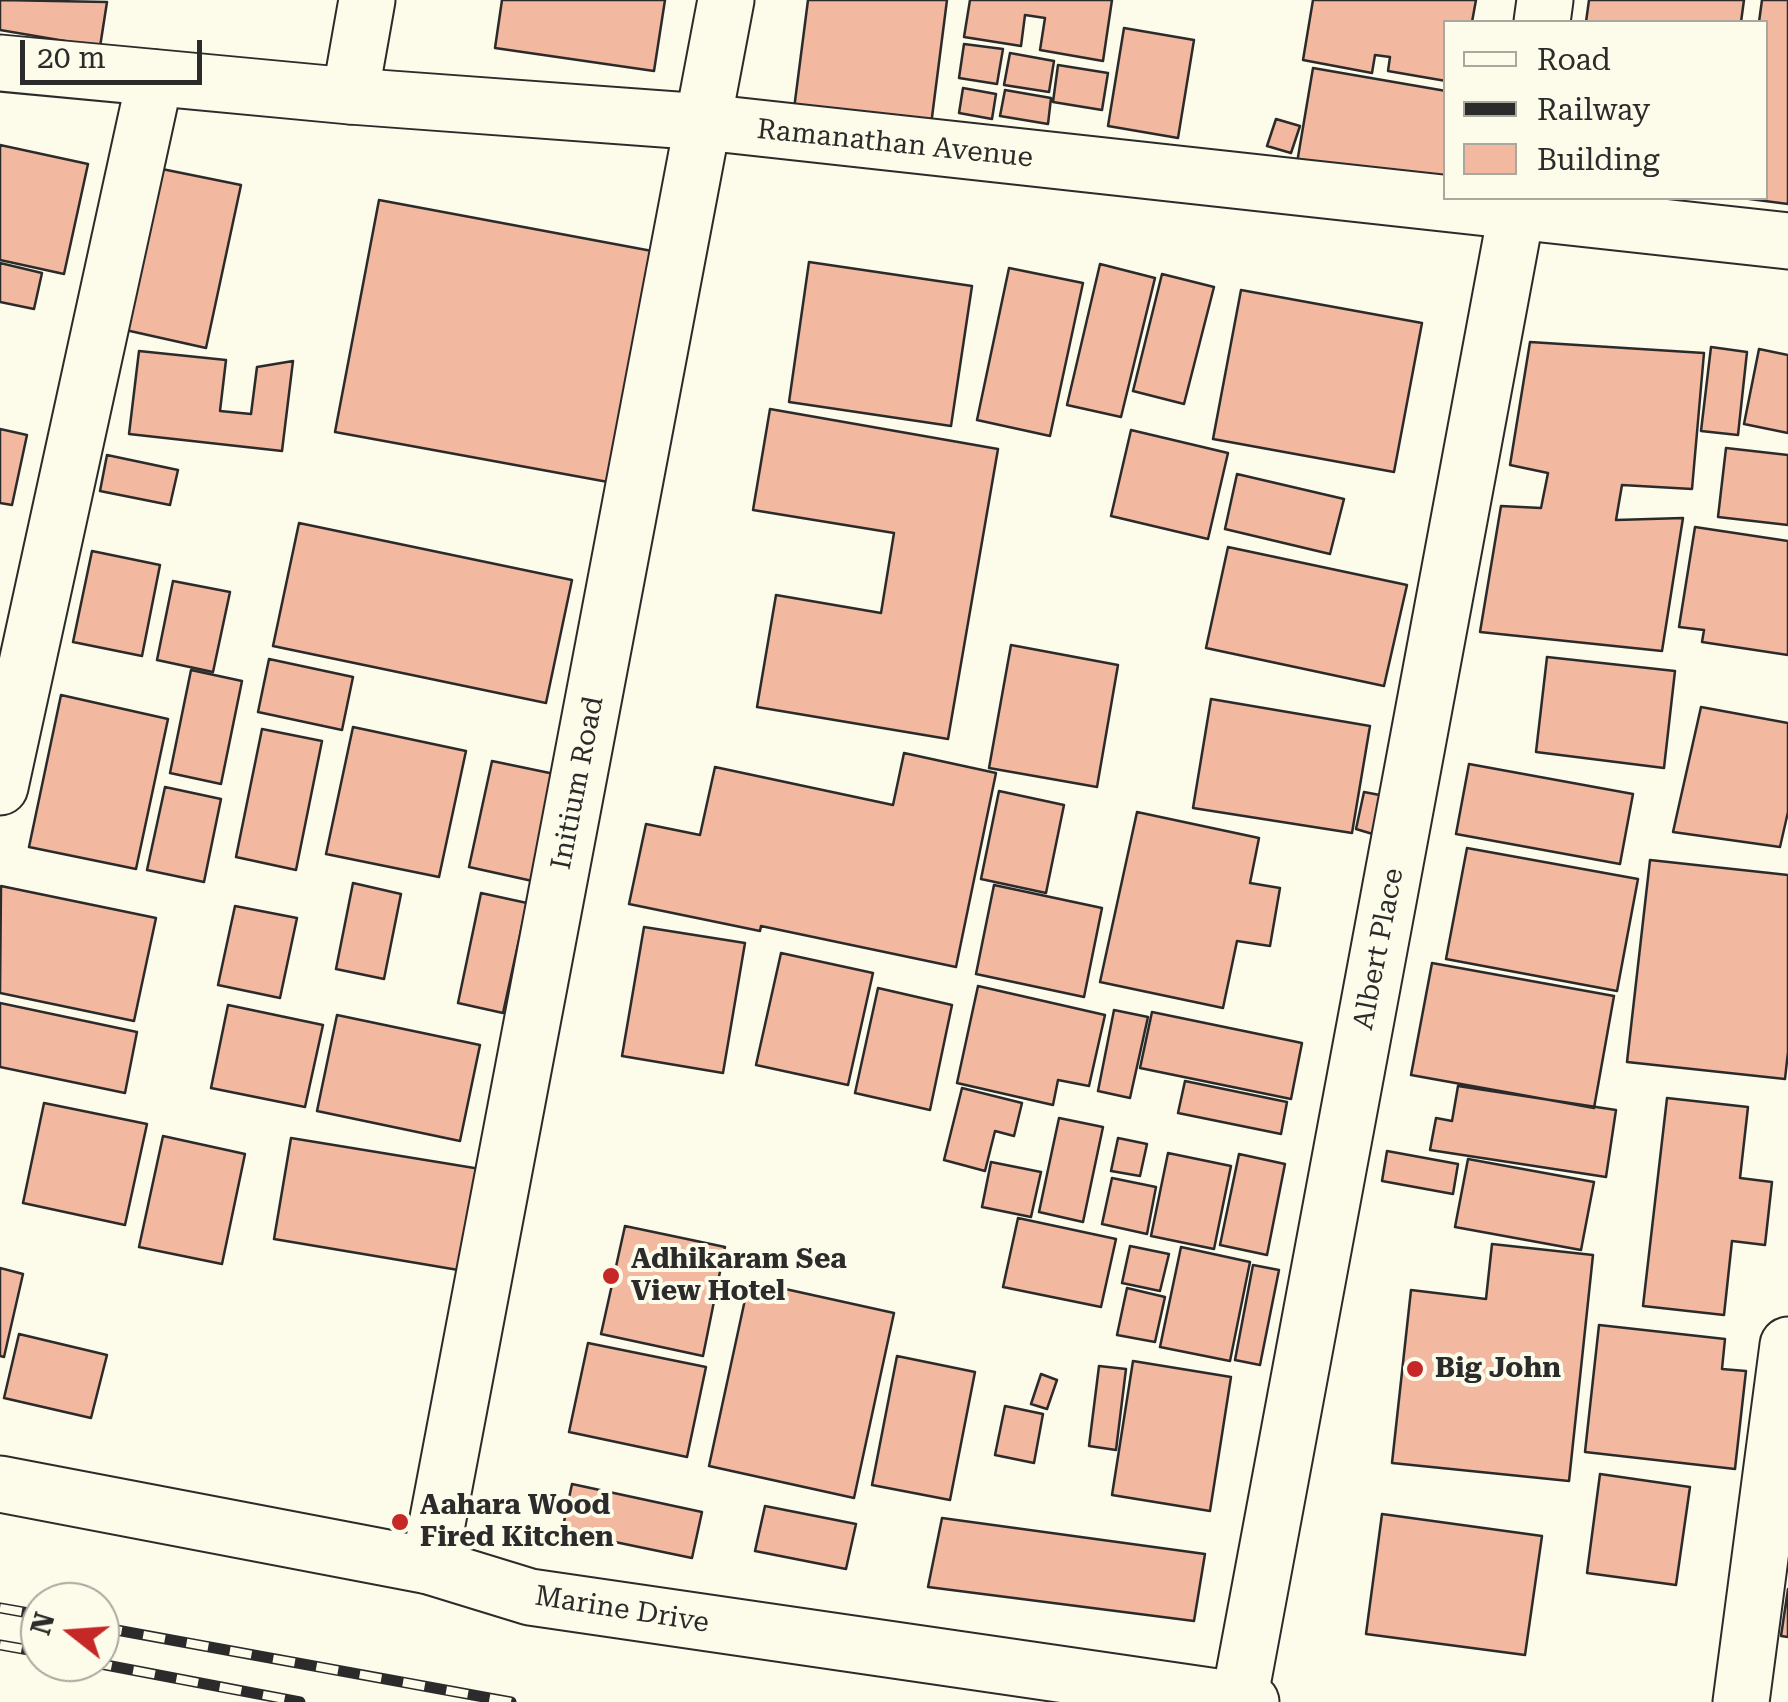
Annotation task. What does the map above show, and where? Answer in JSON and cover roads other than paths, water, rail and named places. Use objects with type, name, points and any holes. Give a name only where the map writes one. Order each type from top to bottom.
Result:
[{"type":"street","points":[[350,96],[366,0]]},
{"type":"street","name":"Initium Road","points":[[428,1566],[726,0]]},
{"type":"street","name":"Ramanathan Avenue","points":[[0,62],[350,96],[704,122],[1443,198]]},
{"type":"street","points":[[0,787],[155,78]]},
{"type":"street","name":"Ramanathan Avenue","points":[[1460,200],[1788,241]]},
{"type":"street","name":"Albert Place","points":[[1245,1701],[1518,206]]},
{"type":"street","points":[[1741,1702],[1788,1345]]},
{"type":"street","name":"Marine Drive","points":[[0,1484],[428,1566],[530,1597],[1245,1701]]},
{"type":"railway","points":[[0,1608],[20,1612]]},
{"type":"railway","points":[[120,1631],[511,1702]]},
{"type":"railway","points":[[0,1645],[20,1648]]},
{"type":"railway","points":[[120,1668],[300,1702]]},
{"type":"place","name":"Adhikaram Sea View Hotel","points":[[611,1276]]},
{"type":"place","name":"Big John","points":[[1415,1369]]},
{"type":"place","name":"Aahara Wood Fired Kitchen","points":[[400,1522]]}]
